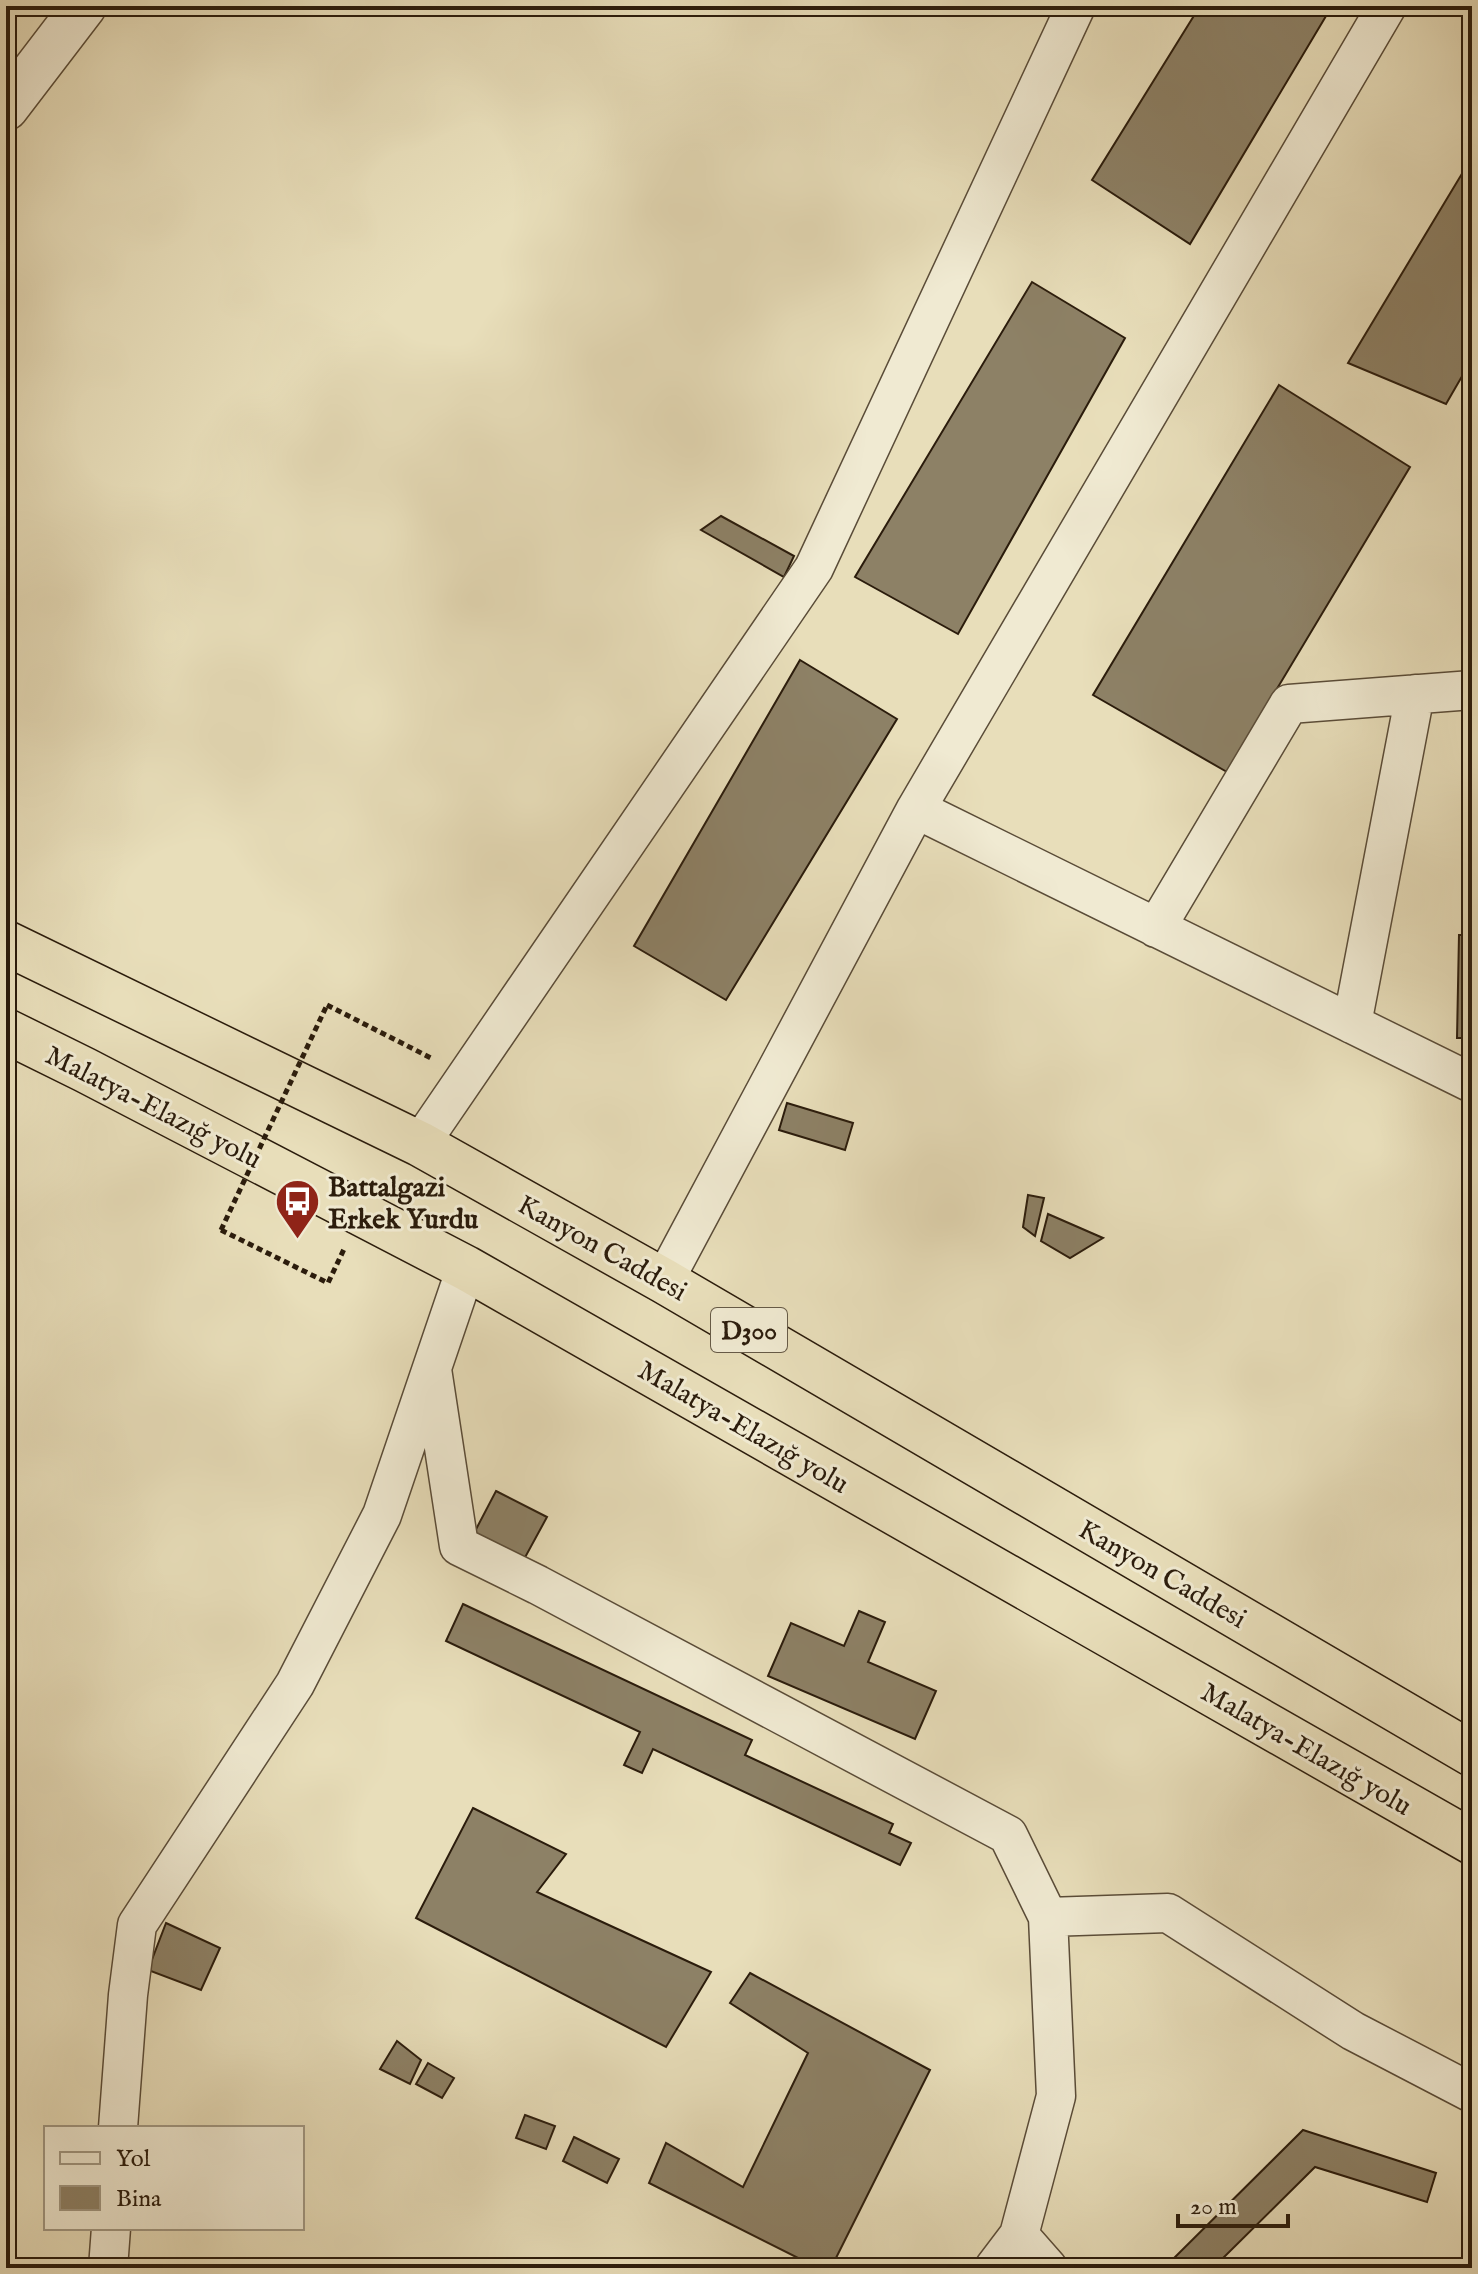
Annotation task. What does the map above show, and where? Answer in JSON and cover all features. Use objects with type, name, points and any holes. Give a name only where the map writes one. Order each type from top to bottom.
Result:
[{"type":"highway","name":"Kanyon Caddesi","points":[[6,943],[420,1144],[664,1281],[1472,1754]]},
{"type":"highway","name":"Malatya-Elazığ yolu","points":[[6,1031],[466,1268],[1472,1842]]},
{"type":"street","points":[[6,108],[84,6]]},
{"type":"street","points":[[420,1144],[814,568],[1076,6]]},
{"type":"street","points":[[664,1281],[916,809],[1387,6]]},
{"type":"street","points":[[1156,928],[1289,704],[1472,690]]},
{"type":"street","points":[[1352,1024],[1415,694]]},
{"type":"street","points":[[916,809],[1472,1083]]},
{"type":"street","points":[[118,2126],[128,1995],[137,1925],[295,1684],[382,1515],[466,1268]]},
{"type":"street","points":[[432,1369],[459,1546],[1008,1835],[1048,1917],[1056,2096],[1019,2235],[994,2268]]},
{"type":"street","points":[[1048,1917],[1168,1913],[1353,2031],[1472,2093]]},
{"type":"street","points":[[108,2268],[111,2230]]},
{"type":"street","points":[[1019,2235],[1048,2268]]},
{"type":"path","points":[[328,1283],[221,1230],[327,1005],[436,1061]]},
{"type":"building","points":[[1200,6],[1332,6],[1190,244],[1092,180]]},
{"type":"building","points":[[1472,157],[1472,359],[1446,404],[1348,363]]},
{"type":"building","points":[[1032,282],[1125,338],[958,634],[855,577]]},
{"type":"building","points":[[1279,385],[1410,467],[1227,772],[1093,695]]},
{"type":"building","points":[[721,516],[794,556],[784,577],[701,530]]},
{"type":"building","points":[[800,660],[897,719],[726,1000],[634,946]]},
{"type":"building","points":[[1459,935],[1472,935],[1472,1038],[1457,1038]]},
{"type":"building","points":[[787,1103],[853,1123],[845,1150],[779,1130]]},
{"type":"building","points":[[1028,1195],[1044,1198],[1035,1236],[1023,1227]]},
{"type":"building","points":[[1048,1214],[1103,1238],[1070,1258],[1041,1241]]},
{"type":"building","points":[[496,1491],[547,1517],[522,1563],[472,1537]]},
{"type":"building","points":[[463,1604],[752,1740],[745,1755],[893,1824],[889,1833],[911,1843],[900,1865],[653,1749],[642,1773],[624,1765],[640,1732],[446,1641]]},
{"type":"building","points":[[859,1611],[885,1622],[868,1662],[936,1691],[915,1739],[768,1676],[791,1623],[844,1646]]},
{"type":"building","points":[[473,1808],[566,1854],[537,1892],[711,1972],[666,2047],[416,1918]]},
{"type":"building","points":[[166,1923],[220,1948],[201,1990],[148,1970]]},
{"type":"building","points":[[750,1973],[930,2070],[831,2268],[818,2268],[649,2183],[666,2143],[743,2187],[808,2053],[730,2003]]},
{"type":"building","points":[[397,2041],[421,2060],[410,2084],[380,2069]]},
{"type":"building","points":[[428,2063],[454,2078],[442,2098],[416,2084]]},
{"type":"building","points":[[525,2115],[555,2126],[546,2149],[516,2138]]},
{"type":"building","points":[[1303,2130],[1436,2173],[1427,2202],[1315,2167],[1213,2268],[1164,2268]]},
{"type":"building","points":[[574,2137],[619,2159],[607,2183],[563,2161]]},
{"type":"place","name":"Battalgazi Erkek Yurdu","points":[[297,1241]]}]
